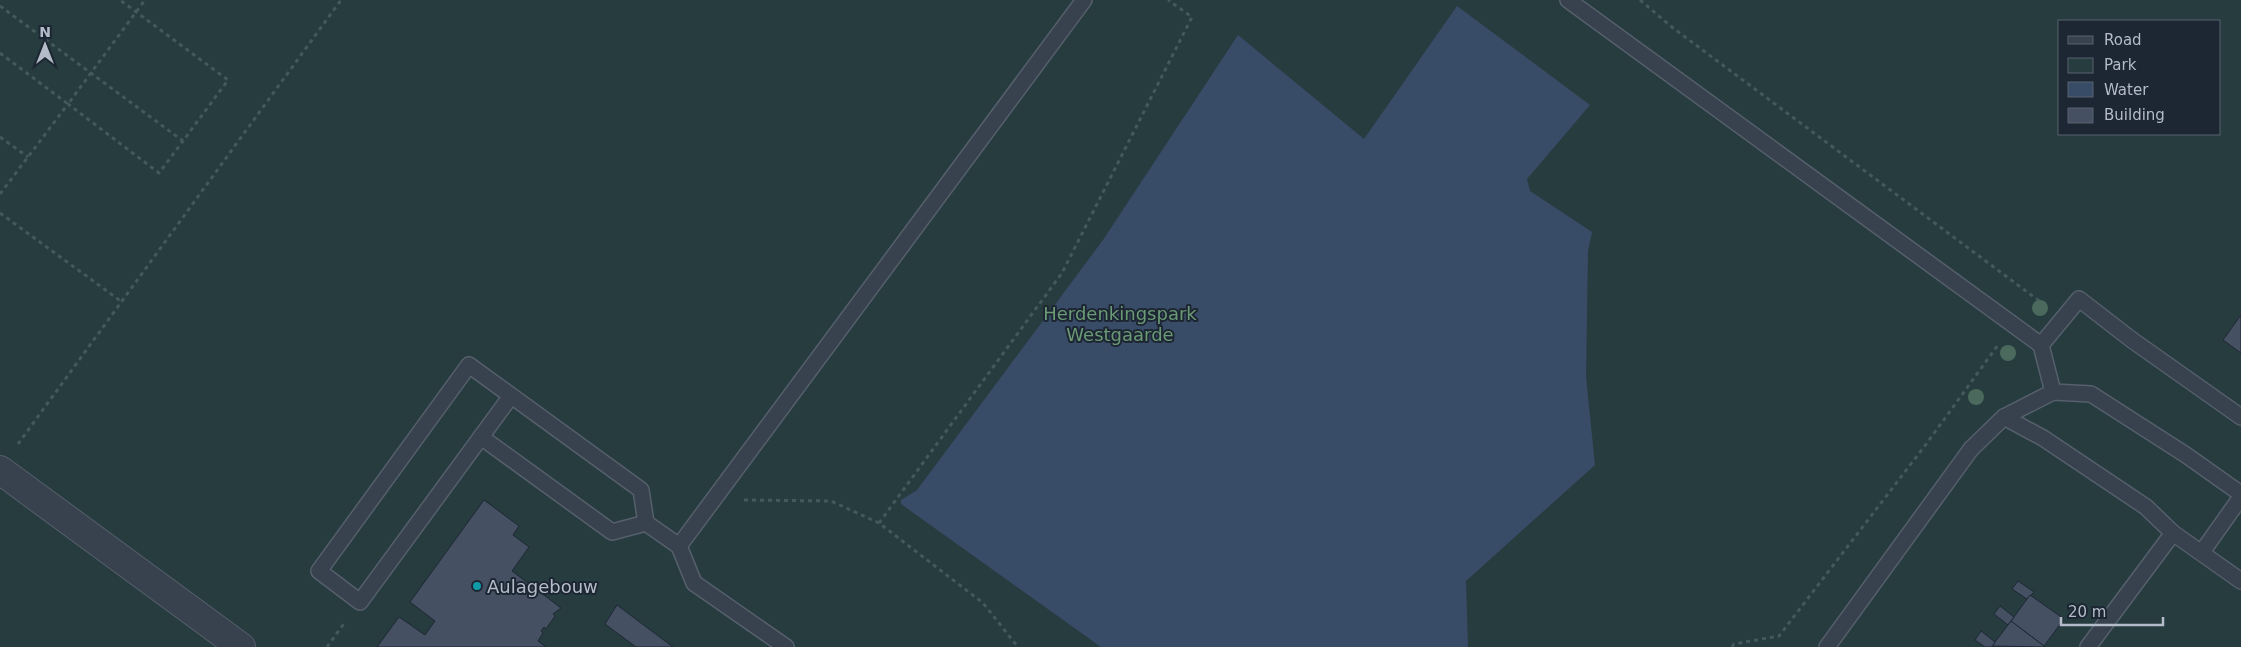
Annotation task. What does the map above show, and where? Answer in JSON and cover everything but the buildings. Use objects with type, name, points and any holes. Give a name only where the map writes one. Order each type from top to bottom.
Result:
[{"type":"street","points":[[0,470],[241,647]]},
{"type":"lane","points":[[679,546],[1084,0]]},
{"type":"lane","points":[[1568,0],[2012,326],[2041,345],[2053,392]]},
{"type":"lane","points":[[2041,345],[2079,299],[2132,340],[2241,417]]},
{"type":"lane","points":[[511,396],[360,602],[319,571],[469,366],[511,396],[641,490],[646,522],[679,546],[694,583],[786,647]]},
{"type":"lane","points":[[1827,647],[1971,449],[2004,417],[2053,392],[2091,394],[2186,455],[2241,495],[2202,552]]},
{"type":"lane","points":[[2004,417],[2043,438],[2146,507],[2172,533],[2241,580]]},
{"type":"lane","points":[[481,437],[612,532],[646,522]]},
{"type":"lane","points":[[2088,647],[2172,533]]},
{"type":"path","points":[[0,53],[159,173],[228,80],[120,0]]},
{"type":"path","points":[[0,194],[145,0]]},
{"type":"path","points":[[18,445],[342,0]]},
{"type":"path","points":[[880,523],[1062,273],[1192,17],[1168,0]]},
{"type":"path","points":[[1640,0],[1673,28],[2063,318]]},
{"type":"path","points":[[0,6],[183,141]]},
{"type":"path","points":[[0,137],[28,157]]},
{"type":"path","points":[[0,213],[122,302]]},
{"type":"path","points":[[1732,647],[1734,644],[1779,636],[1927,444],[2012,326]]},
{"type":"path","points":[[714,500],[831,501],[880,523],[983,603],[1018,647]]},
{"type":"green space","name":"Herdenkingspark Westgaarde","points":[[0,0],[2241,0],[2241,647],[0,647]]},
{"type":"water","points":[[1457,6],[1590,105],[1527,179],[1530,191],[1592,232],[1588,251],[1586,377],[1595,465],[1466,581],[1468,647],[1101,647],[901,504],[901,500],[917,490],[1103,240],[1238,35],[1364,139]]},
{"type":"place","name":"Aulagebouw","points":[[477,586]]}]
